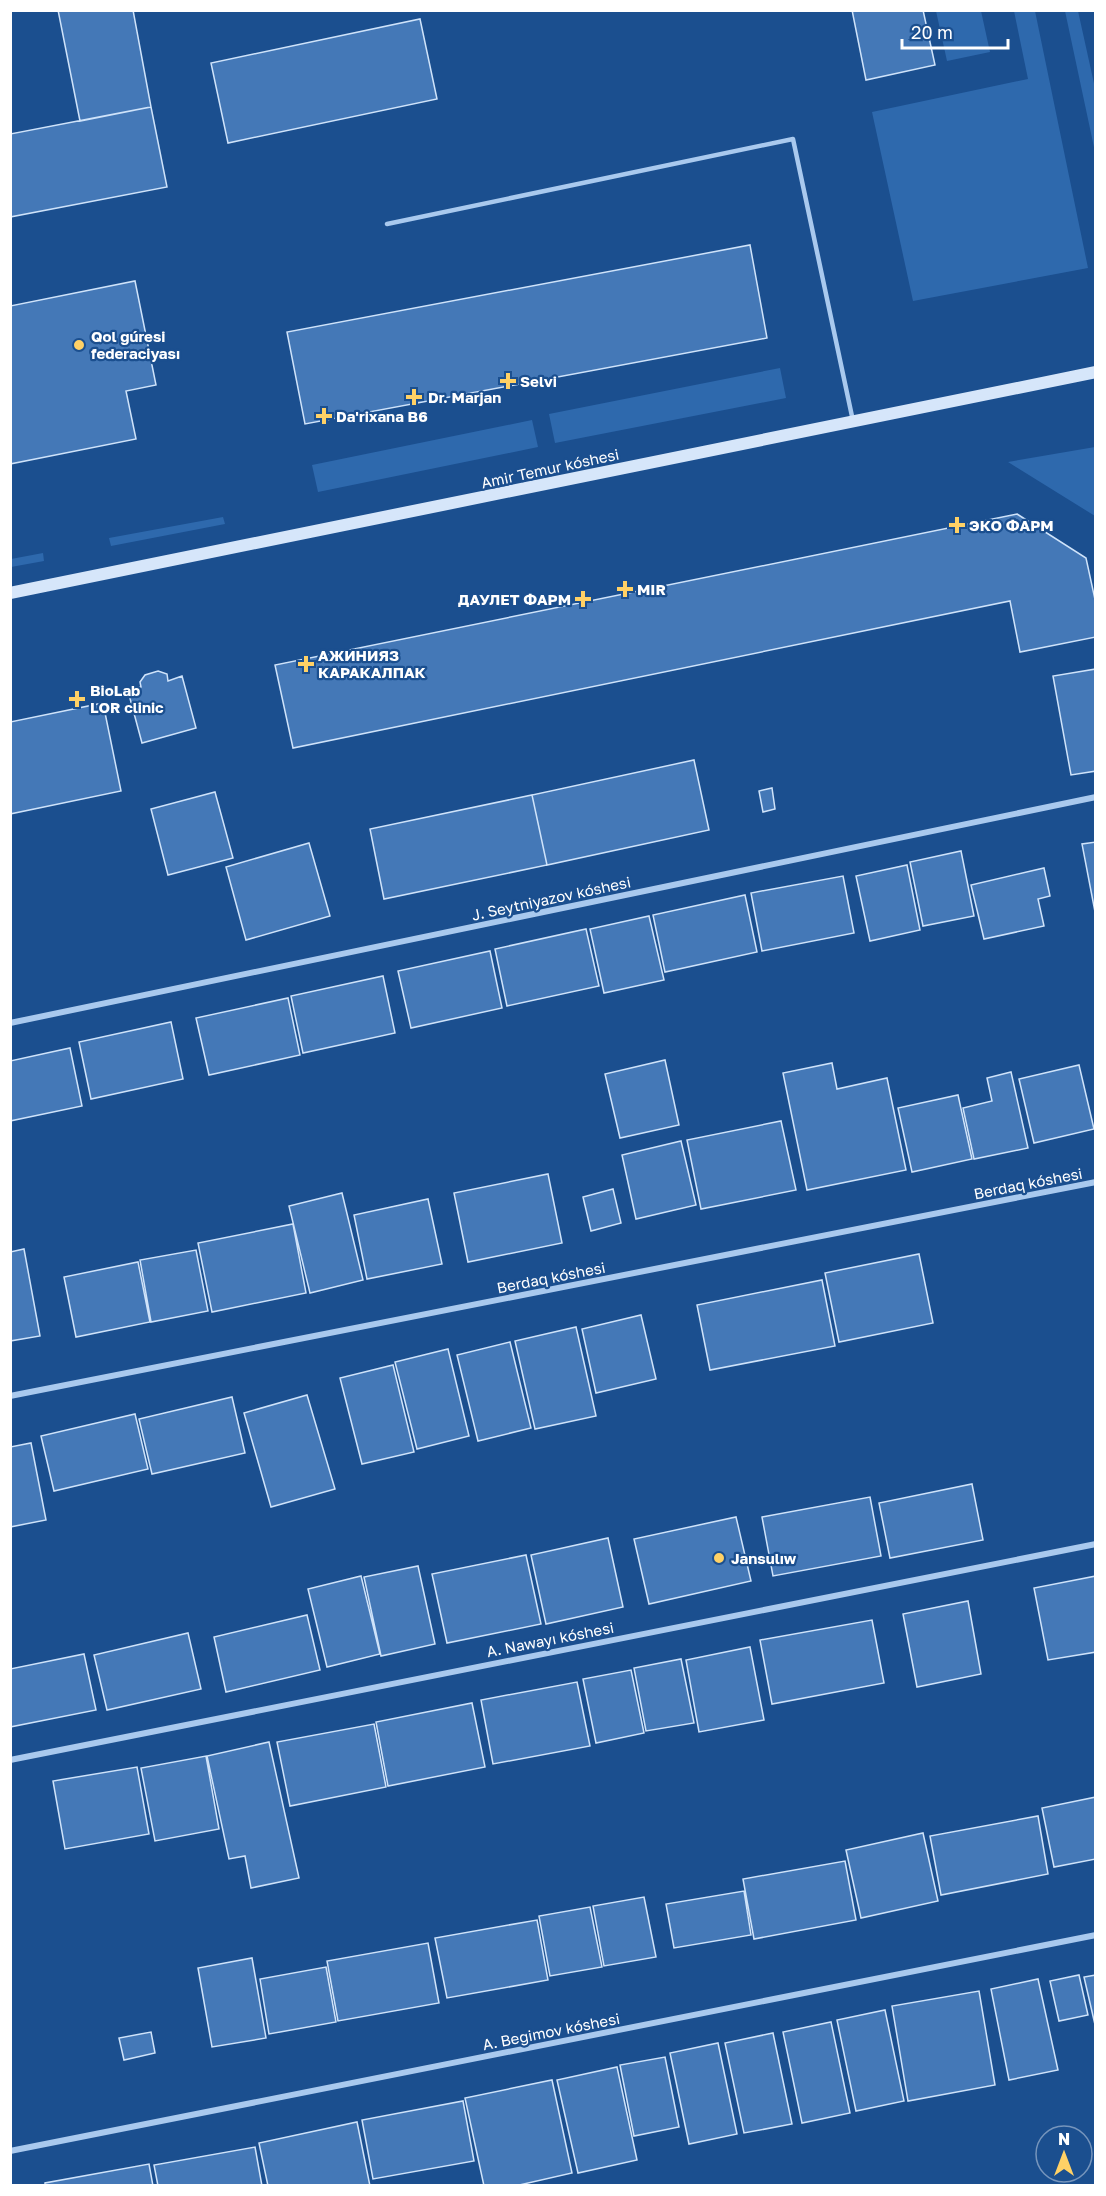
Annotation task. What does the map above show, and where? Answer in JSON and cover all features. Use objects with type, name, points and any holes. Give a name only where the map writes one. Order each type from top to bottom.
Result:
[{"type":"main road","name":"Amir Temur kóshesi","points":[[10,593],[1095,372]]},
{"type":"street","name":"J. Seytniyazov kóshesi","points":[[10,1023],[1095,797]]},
{"type":"street","name":"Berdaq kóshesi","points":[[10,1396],[1095,1182]]},
{"type":"street","name":"A. Nawayı kóshesi","points":[[10,1760],[1095,1544]]},
{"type":"street","name":"A. Begimov kóshesi","points":[[10,2151],[1095,1935]]},
{"type":"lane","points":[[387,224],[793,139],[853,421]]},
{"type":"shaded area","points":[[936,11],[981,11],[990,52],[947,61]]},
{"type":"shaded area","points":[[1014,11],[1035,11],[1088,268],[913,301],[872,112],[1028,79]]},
{"type":"shaded area","points":[[1065,11],[1078,11],[1095,88],[1095,152]]},
{"type":"shaded area","points":[[780,368],[786,398],[555,443],[549,414]]},
{"type":"shaded area","points":[[532,420],[538,447],[318,492],[312,465]]},
{"type":"shaded area","points":[[1095,447],[1095,516],[1008,462]]},
{"type":"shaded area","points":[[223,517],[225,524],[111,546],[109,538]]},
{"type":"shaded area","points":[[43,553],[44,561],[11,567],[11,559]]},
{"type":"building","points":[[58,10],[133,10],[151,107],[80,121]]},
{"type":"building","points":[[852,10],[923,10],[935,65],[866,80]]},
{"type":"building","points":[[420,19],[437,99],[228,143],[211,63]]},
{"type":"building","points":[[151,107],[167,187],[10,217],[10,134]]},
{"type":"building","points":[[750,245],[767,338],[305,424],[287,332]]},
{"type":"building","name":"Qol gúresi federaciyası","points":[[135,281],[156,385],[126,391],[136,439],[10,464],[10,306]]},
{"type":"building","points":[[1017,514],[1086,558],[1096,604],[1096,637],[1020,652],[1010,601],[293,748],[275,665]]},
{"type":"building","points":[[1096,669],[1096,771],[1071,775],[1053,676]]},
{"type":"building","points":[[158,671],[167,674],[168,681],[182,676],[196,728],[142,743],[128,691],[141,687],[140,682],[145,675]]},
{"type":"building","points":[[103,703],[121,791],[10,814],[10,722]]},
{"type":"building","points":[[694,760],[709,830],[547,865],[532,795]]},
{"type":"building","points":[[772,788],[775,809],[763,812],[759,791]]},
{"type":"building","points":[[215,792],[233,858],[168,875],[151,809]]},
{"type":"building","points":[[532,795],[547,865],[384,899],[370,829]]},
{"type":"building","points":[[1096,842],[1096,917],[1082,844]]},
{"type":"building","points":[[309,843],[330,916],[246,940],[226,867]]},
{"type":"building","points":[[961,851],[974,916],[923,926],[910,862]]},
{"type":"building","points":[[907,865],[920,930],[870,941],[856,876]]},
{"type":"building","points":[[1044,868],[1050,896],[1038,899],[1044,926],[984,939],[971,885]]},
{"type":"building","points":[[843,876],[854,933],[762,951],[751,893]]},
{"type":"building","points":[[745,895],[757,952],[665,972],[653,915]]},
{"type":"building","points":[[649,916],[664,980],[604,993],[590,929]]},
{"type":"building","points":[[586,929],[599,986],[507,1006],[495,949]]},
{"type":"building","points":[[490,951],[502,1008],[411,1028],[398,971]]},
{"type":"building","points":[[383,976],[395,1033],[303,1053],[291,996]]},
{"type":"building","points":[[288,998],[300,1055],[209,1075],[196,1018]]},
{"type":"building","points":[[171,1022],[183,1079],[91,1099],[79,1042]]},
{"type":"building","points":[[70,1048],[82,1106],[10,1121],[10,1061]]},
{"type":"building","points":[[665,1060],[679,1125],[620,1138],[605,1074]]},
{"type":"building","points":[[832,1063],[837,1089],[887,1078],[906,1170],[807,1190],[783,1073]]},
{"type":"building","points":[[1079,1065],[1094,1129],[1034,1143],[1019,1079]]},
{"type":"building","points":[[1011,1072],[1028,1148],[974,1159],[963,1108],[992,1101],[987,1078]]},
{"type":"building","points":[[958,1095],[972,1159],[912,1172],[898,1108]]},
{"type":"building","points":[[781,1121],[796,1190],[701,1209],[687,1140]]},
{"type":"building","points":[[681,1141],[696,1205],[636,1219],[622,1155]]},
{"type":"building","points":[[548,1174],[562,1243],[468,1262],[454,1193]]},
{"type":"building","points":[[613,1189],[621,1223],[591,1231],[583,1197]]},
{"type":"building","points":[[342,1193],[363,1280],[310,1293],[289,1206]]},
{"type":"building","points":[[428,1199],[442,1264],[367,1279],[354,1215]]},
{"type":"building","points":[[293,1224],[306,1293],[212,1312],[198,1243]]},
{"type":"building","points":[[24,1249],[40,1336],[10,1341],[10,1252]]},
{"type":"building","points":[[196,1250],[208,1311],[151,1322],[140,1260]]},
{"type":"building","points":[[919,1254],[933,1323],[839,1342],[825,1273]]},
{"type":"building","points":[[138,1262],[150,1322],[76,1337],[64,1277]]},
{"type":"building","points":[[822,1280],[835,1346],[710,1370],[697,1305]]},
{"type":"building","points":[[641,1315],[656,1379],[596,1393],[582,1329]]},
{"type":"building","points":[[576,1327],[596,1416],[535,1429],[515,1341]]},
{"type":"building","points":[[510,1342],[531,1428],[478,1441],[457,1355]]},
{"type":"building","points":[[448,1349],[469,1436],[417,1449],[395,1362]]},
{"type":"building","points":[[393,1365],[414,1452],[362,1464],[340,1378]]},
{"type":"building","points":[[307,1395],[335,1489],[271,1507],[244,1413]]},
{"type":"building","points":[[232,1397],[245,1453],[152,1474],[139,1419]]},
{"type":"building","points":[[135,1414],[148,1469],[54,1491],[41,1436]]},
{"type":"building","points":[[31,1443],[46,1520],[10,1527],[10,1447]]},
{"type":"building","points":[[972,1484],[983,1540],[890,1558],[879,1503]]},
{"type":"building","points":[[870,1497],[881,1556],[773,1576],[762,1517]]},
{"type":"building","points":[[736,1517],[751,1581],[649,1604],[634,1539]]},
{"type":"building","points":[[608,1538],[623,1607],[546,1624],[531,1555]]},
{"type":"building","points":[[526,1555],[541,1624],[447,1643],[432,1574]]},
{"type":"building","points":[[418,1566],[435,1644],[381,1656],[364,1577]]},
{"type":"building","points":[[361,1576],[380,1654],[327,1667],[308,1589]]},
{"type":"building","points":[[1096,1576],[1096,1652],[1048,1660],[1034,1588]]},
{"type":"building","points":[[968,1601],[981,1674],[917,1687],[903,1614]]},
{"type":"building","points":[[307,1615],[320,1670],[226,1692],[214,1637]]},
{"type":"building","points":[[872,1620],[884,1683],[772,1704],[760,1640]]},
{"type":"building","points":[[188,1633],[201,1689],[107,1710],[94,1655]]},
{"type":"building","points":[[750,1647],[764,1720],[699,1732],[686,1660]]},
{"type":"building","points":[[84,1654],[96,1710],[10,1727],[10,1669]]},
{"type":"building","points":[[681,1659],[694,1723],[646,1731],[634,1668]]},
{"type":"building","points":[[631,1670],[644,1733],[596,1743],[583,1679]]},
{"type":"building","points":[[577,1682],[590,1746],[493,1764],[481,1700]]},
{"type":"building","points":[[472,1703],[485,1767],[388,1786],[376,1722]]},
{"type":"building","points":[[374,1724],[386,1787],[290,1806],[277,1742]]},
{"type":"building","points":[[269,1742],[299,1878],[251,1888],[245,1856],[229,1859],[207,1756]]},
{"type":"building","points":[[206,1756],[219,1829],[155,1841],[141,1768]]},
{"type":"building","points":[[137,1767],[149,1834],[65,1849],[53,1781]]},
{"type":"building","points":[[1096,1797],[1096,1859],[1054,1867],[1042,1808]]},
{"type":"building","points":[[1038,1816],[1048,1874],[941,1895],[930,1836]]},
{"type":"building","points":[[923,1833],[938,1901],[861,1918],[846,1850]]},
{"type":"building","points":[[845,1861],[856,1920],[754,1939],[743,1879]]},
{"type":"building","points":[[744,1891],[751,1935],[674,1948],[666,1904]]},
{"type":"building","points":[[644,1897],[656,1957],[604,1966],[593,1906]]},
{"type":"building","points":[[590,1907],[602,1967],[550,1976],[539,1916]]},
{"type":"building","points":[[537,1920],[548,1980],[447,1998],[435,1938]]},
{"type":"building","points":[[428,1943],[439,2003],[338,2021],[327,1961]]},
{"type":"building","points":[[252,1958],[266,2038],[212,2047],[198,1968]]},
{"type":"building","points":[[326,1967],[336,2022],[269,2034],[260,1979]]},
{"type":"building","points":[[1079,1975],[1088,2015],[1059,2021],[1050,1981]]},
{"type":"building","points":[[1096,1975],[1096,2029],[1084,1977]]},
{"type":"building","points":[[1038,1979],[1058,2070],[1009,2080],[991,1989]]},
{"type":"building","points":[[979,1991],[995,2085],[908,2101],[892,2006]]},
{"type":"building","points":[[885,2010],[904,2101],[856,2111],[837,2020]]},
{"type":"building","points":[[831,2022],[850,2113],[802,2123],[783,2032]]},
{"type":"building","points":[[151,2032],[155,2053],[124,2060],[119,2038]]},
{"type":"building","points":[[773,2033],[792,2124],[744,2133],[725,2043]]},
{"type":"building","points":[[718,2043],[737,2134],[689,2144],[670,2053]]},
{"type":"building","points":[[665,2057],[679,2127],[634,2136],[620,2065]]},
{"type":"building","points":[[617,2067],[637,2160],[578,2173],[557,2080]]},
{"type":"building","points":[[552,2080],[572,2173],[515,2186],[484,2186],[465,2098]]},
{"type":"building","points":[[463,2101],[474,2161],[373,2179],[362,2120]]},
{"type":"building","points":[[357,2122],[370,2186],[268,2186],[259,2143]]},
{"type":"building","points":[[255,2147],[262,2186],[158,2186],[154,2165]]},
{"type":"building","points":[[149,2164],[153,2186],[45,2186],[45,2183]]},
{"type":"place","name":"Qol gúresi federaciyası","points":[[79,345]]},
{"type":"place","name":"Selvi","points":[[508,381]]},
{"type":"place","name":"Dr. Marjan","points":[[414,397]]},
{"type":"place","name":"Da'rixana B6","points":[[324,416]]},
{"type":"place","name":"ЭКО ФАРМ","points":[[957,525]]},
{"type":"place","name":"MIR","points":[[625,589]]},
{"type":"place","name":"ДАУЛЕТ ФАРМ","points":[[583,599]]},
{"type":"place","name":"АЖИНИЯЗ КАРАКАЛПАК","points":[[306,664]]},
{"type":"place","name":"BioLab LOR clinic","points":[[77,699]]},
{"type":"place","name":"Jansulıw","points":[[719,1558]]}]
